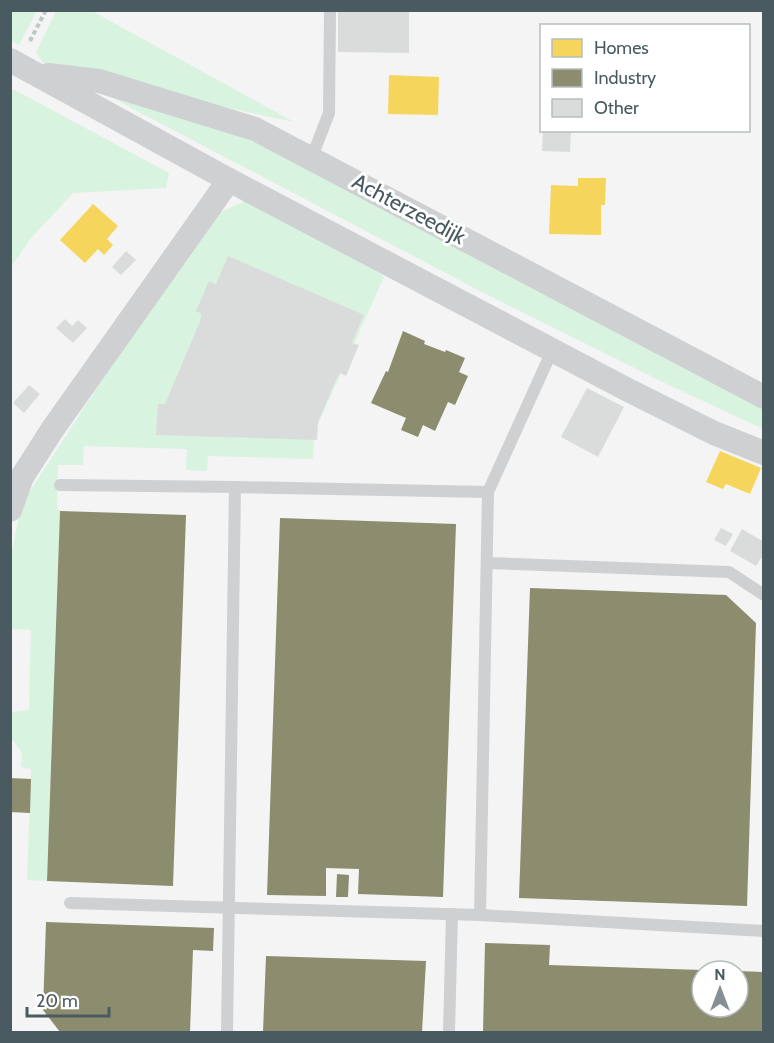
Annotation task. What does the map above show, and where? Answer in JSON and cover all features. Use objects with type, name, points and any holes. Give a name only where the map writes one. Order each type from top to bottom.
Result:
[{"type":"street","name":"Achterzeedijk","points":[[21,66],[99,81],[255,129],[764,397]]},
{"type":"street","points":[[21,66],[229,180],[552,351],[695,423],[764,453]]},
{"type":"street","points":[[10,510],[22,477],[52,430],[229,180]]},
{"type":"lane","points":[[312,157],[329,113],[330,10]]},
{"type":"lane","points":[[480,915],[488,492],[552,351]]},
{"type":"lane","points":[[60,485],[488,492]]},
{"type":"lane","points":[[227,1032],[235,487]]},
{"type":"lane","points":[[487,562],[729,572],[764,595]]},
{"type":"lane","points":[[70,903],[480,915],[764,931]]},
{"type":"lane","points":[[449,1032],[452,914]]},
{"type":"path","points":[[21,66],[46,10]]},
{"type":"green space","points":[[11,10],[37,11],[19,45],[11,40]]},
{"type":"green space","points":[[56,11],[92,11],[294,122],[44,64],[36,53]]},
{"type":"green space","points":[[13,89],[169,173],[166,188],[73,193],[31,238],[11,267],[10,94]]},
{"type":"green space","points":[[97,90],[234,132],[300,165],[763,405],[763,429],[482,292]]},
{"type":"green space","points":[[245,201],[374,269],[384,277],[314,433],[313,459],[208,456],[207,471],[186,470],[187,449],[84,446],[83,465],[58,465],[57,508],[60,511],[47,881],[27,880],[31,769],[21,767],[22,753],[11,738],[11,712],[29,710],[31,630],[10,629],[11,556],[21,505],[207,218]]},
{"type":"building: Homes","points":[[389,75],[439,77],[438,115],[388,114]]},
{"type":"building: Homes","points":[[578,178],[606,178],[605,205],[601,205],[601,235],[549,234],[551,185],[578,186]]},
{"type":"building: Homes","points":[[93,204],[118,226],[107,239],[113,245],[104,255],[98,249],[85,263],[60,240]]},
{"type":"building: Homes","points":[[720,451],[761,468],[750,494],[726,484],[723,489],[706,482]]},
{"type":"building: Industry","points":[[403,331],[425,341],[424,344],[465,358],[459,372],[468,376],[455,405],[448,402],[435,431],[423,425],[418,437],[401,430],[406,418],[371,403],[386,371],[388,372]]},
{"type":"building: Industry","points":[[60,511],[186,515],[173,886],[47,881]]},
{"type":"building: Industry","points":[[280,518],[456,524],[443,897],[358,894],[359,869],[326,868],[326,896],[267,895]]},
{"type":"building: Industry","points":[[530,588],[726,595],[756,623],[747,906],[519,898]]},
{"type":"building: Industry","points":[[10,778],[31,779],[30,813],[10,812]]},
{"type":"building: Industry","points":[[337,874],[349,875],[348,897],[336,897]]},
{"type":"building: Industry","points":[[46,922],[214,928],[213,951],[193,950],[190,1032],[60,1032],[43,1010]]},
{"type":"building: Industry","points":[[485,943],[550,945],[549,965],[690,970],[690,1019],[750,1019],[750,971],[764,972],[764,1032],[483,1032]]},
{"type":"building: Industry","points":[[266,956],[426,961],[422,1032],[263,1032]]},
{"type":"building: Other","points":[[338,10],[409,11],[409,53],[338,52]]},
{"type":"building: Other","points":[[543,132],[571,132],[570,152],[542,151]]},
{"type":"building: Other","points":[[126,251],[136,260],[121,275],[112,267]]},
{"type":"building: Other","points":[[228,256],[364,315],[352,343],[359,345],[346,376],[340,373],[335,382],[318,422],[317,440],[156,435],[158,404],[165,404],[199,324],[202,314],[196,311],[209,281],[216,284]]},
{"type":"building: Other","points":[[65,319],[72,326],[78,320],[87,328],[73,343],[56,328]]},
{"type":"building: Other","points":[[29,385],[40,394],[24,413],[13,403]]},
{"type":"building: Other","points":[[587,388],[624,407],[598,457],[561,437]]},
{"type":"building: Other","points":[[721,528],[733,534],[726,546],[714,540]]},
{"type":"building: Other","points":[[742,529],[764,542],[764,554],[756,566],[730,551]]}]
